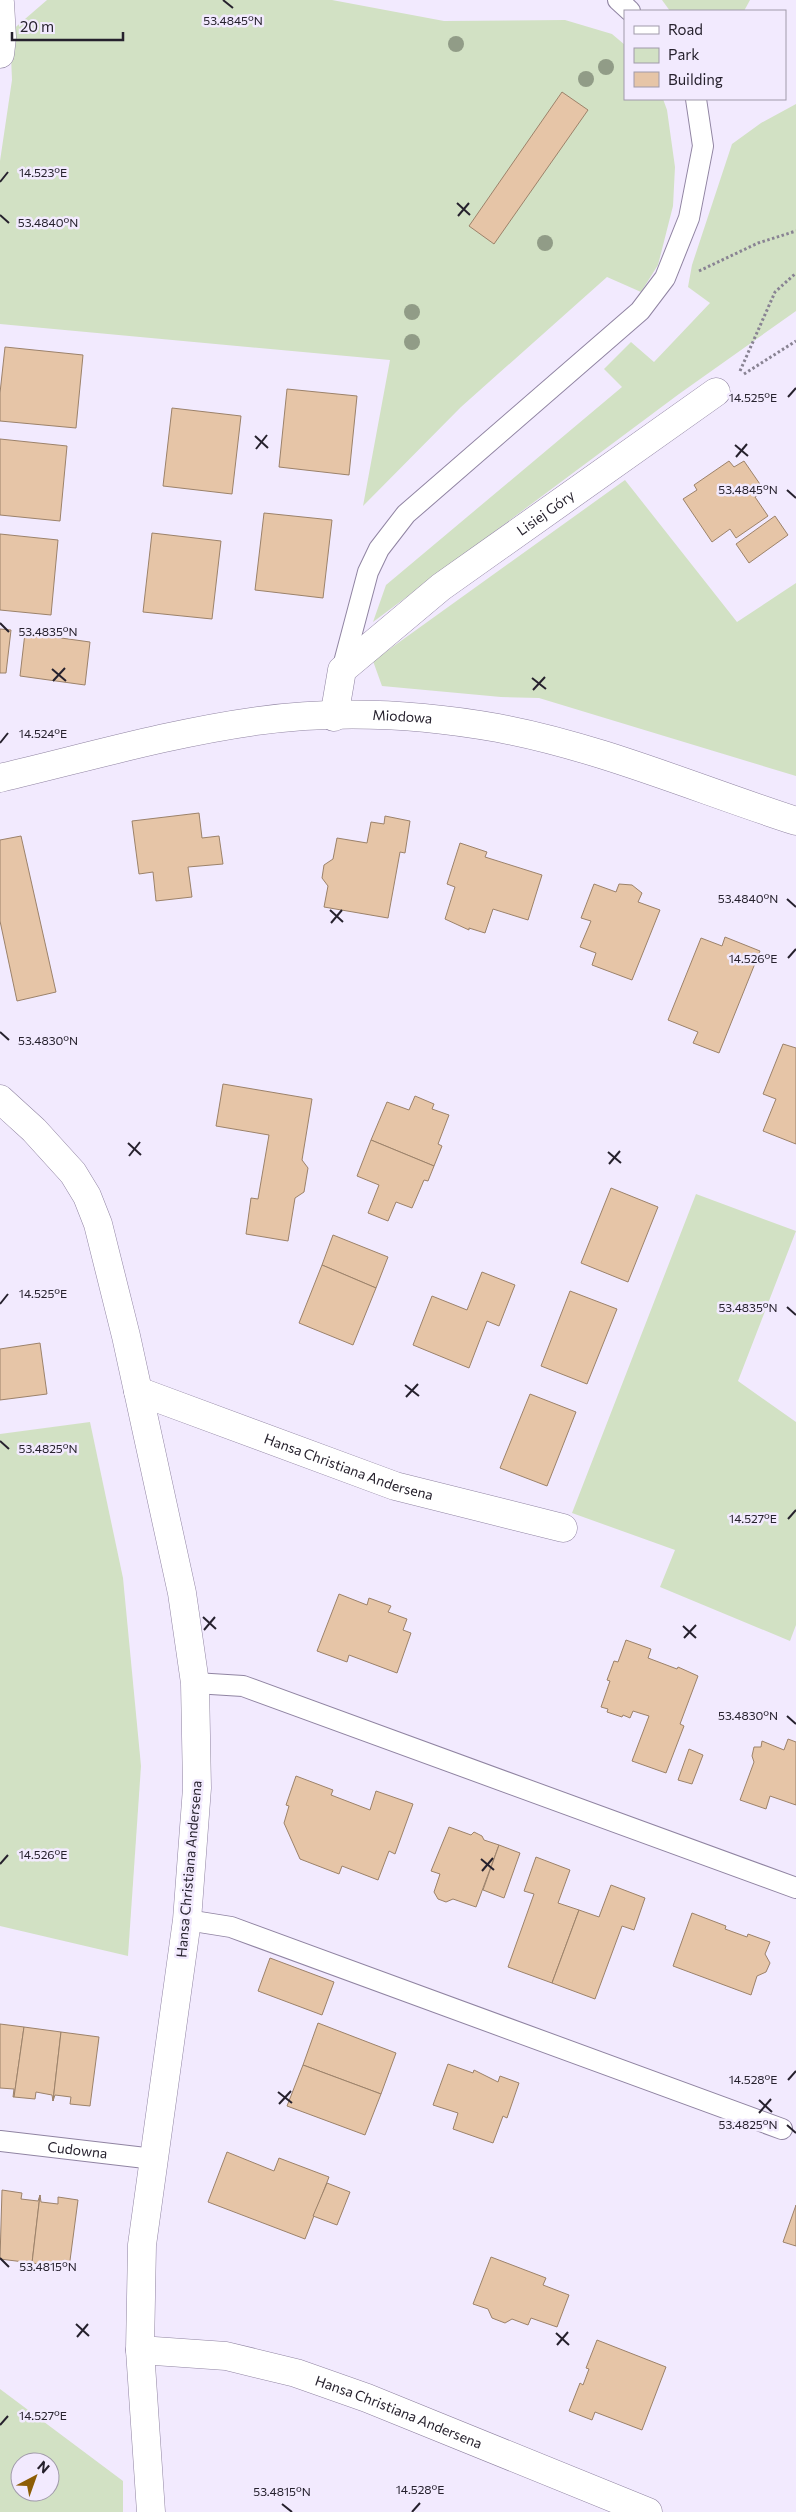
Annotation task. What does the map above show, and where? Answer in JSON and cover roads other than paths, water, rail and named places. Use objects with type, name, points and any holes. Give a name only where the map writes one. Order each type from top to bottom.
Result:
[{"type":"street","points":[[0,3],[2,37],[0,54]]},
{"type":"street","name":"Lisiej Góry","points":[[342,670],[441,587],[726,385]]},
{"type":"street","points":[[334,717],[342,670]]},
{"type":"street","name":"Miodowa","points":[[0,778],[198,731],[283,718],[418,717],[499,728],[620,761],[796,820]]},
{"type":"street","name":"Hansa Christiana Andersena","points":[[0,1099],[55,1151],[87,1196],[98,1224],[111,1270],[182,1593],[196,1683],[197,1788],[188,1920],[142,2246],[140,2350],[151,2512]]},
{"type":"street","name":"Hansa Christiana Andersena","points":[[138,1391],[394,1486],[563,1528]]},
{"type":"street","name":"Hansa Christiana Andersena","points":[[140,2350],[226,2356],[296,2373],[367,2398],[648,2512]]},
{"type":"lane","points":[[618,0],[629,10]]},
{"type":"lane","points":[[342,670],[368,572],[379,549],[406,514],[640,311],[669,270],[689,218],[703,146],[696,100]]},
{"type":"lane","points":[[196,1683],[243,1686],[796,1888]]},
{"type":"lane","points":[[188,1920],[232,1927],[782,2128]]},
{"type":"lane","name":"Cudowna","points":[[0,2140],[154,2159]]}]
